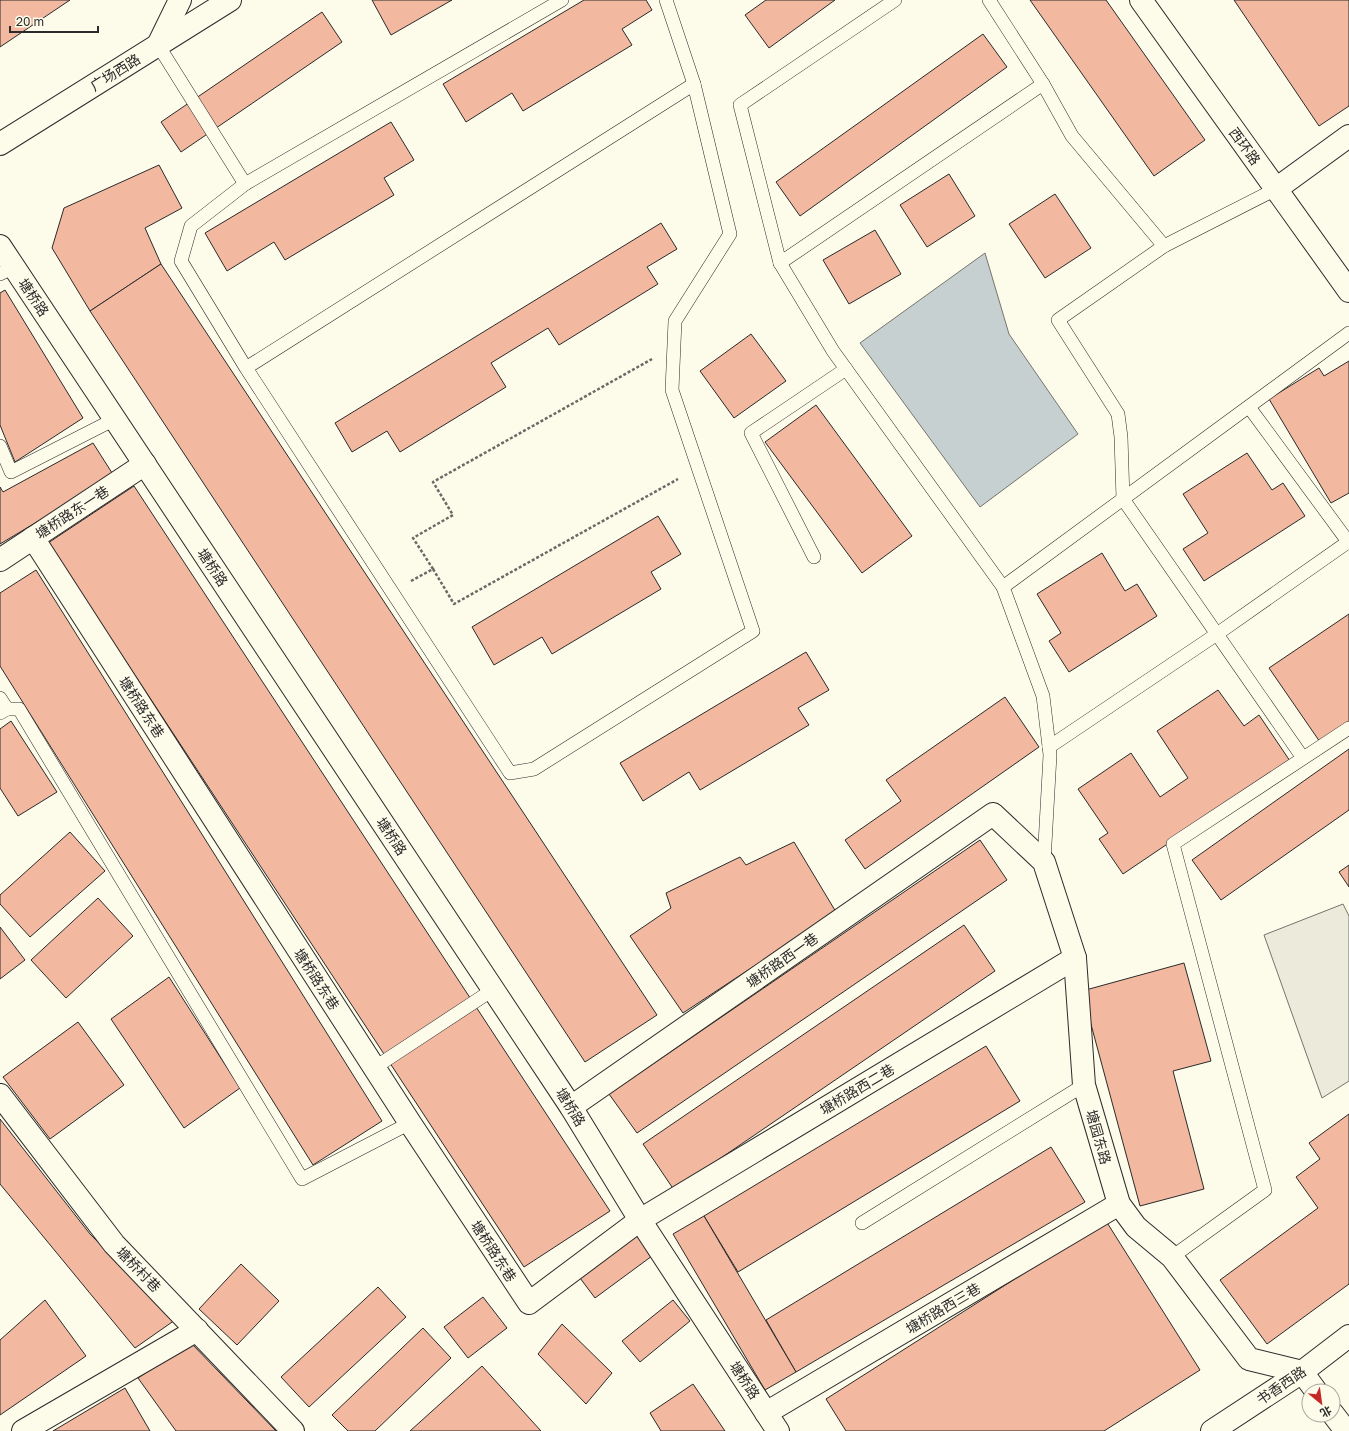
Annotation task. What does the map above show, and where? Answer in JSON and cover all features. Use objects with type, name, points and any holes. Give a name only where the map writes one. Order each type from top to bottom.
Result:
[{"type":"street","points":[[158,45],[180,0]]},
{"type":"street","name":"广场西路","points":[[0,144],[230,0]]},
{"type":"street","name":"西环路","points":[[1141,0],[1349,291]]},
{"type":"street","points":[[1276,189],[1349,136]]},
{"type":"street","name":"塘桥路","points":[[0,246],[7,270],[115,419],[494,989],[571,1107],[640,1220],[778,1431]]},
{"type":"street","name":"塘桥路东一巷","points":[[0,560],[145,464]]},
{"type":"street","name":"塘桥路东巷","points":[[33,538],[410,1124],[529,1303],[640,1220]]},
{"type":"street","name":"塘园东路","points":[[993,814],[1044,862],[1075,958],[1084,1085],[1119,1204],[1136,1227],[1172,1257],[1249,1359],[1302,1372]]},
{"type":"street","name":"塘桥路西一巷","points":[[571,1107],[993,814]]},
{"type":"street","name":"塘桥路西二巷","points":[[640,1220],[1075,958]]},
{"type":"street","name":"塘桥村巷","points":[[0,1095],[114,1244],[293,1431]]},
{"type":"street","name":"塘桥路西三巷","points":[[766,1413],[1119,1204]]},
{"type":"street","points":[[23,1431],[197,1330]]},
{"type":"street","name":"书香西路","points":[[1212,1431],[1302,1372],[1349,1336]]},
{"type":"street","points":[[1302,1372],[1310,1383]]},
{"type":"street","points":[[1340,1423],[1346,1431]]},
{"type":"lane","points":[[562,0],[245,184],[191,226],[181,261],[246,368],[510,773],[534,769],[753,632],[672,390],[675,321],[730,234],[694,84],[666,0]]},
{"type":"lane","points":[[895,0],[740,105],[780,263],[833,351],[1003,587],[1042,696],[1049,746],[1044,862]]},
{"type":"lane","points":[[989,0],[1043,84],[1072,136],[1164,246]]},
{"type":"lane","points":[[158,45],[245,184]]},
{"type":"lane","points":[[246,368],[694,84]]},
{"type":"lane","points":[[780,263],[1043,84]]},
{"type":"lane","points":[[1276,189],[1164,246],[1058,320],[1118,414],[1121,437],[1123,499],[1303,758]]},
{"type":"lane","points":[[1003,587],[1349,333]]},
{"type":"lane","points":[[814,557],[751,433],[846,369]]},
{"type":"lane","points":[[1049,746],[1217,634],[1348,542],[1249,407]]},
{"type":"lane","points":[[0,446],[10,472],[115,419]]},
{"type":"lane","points":[[0,698],[4,711],[19,709],[302,1179],[410,1124]]},
{"type":"lane","points":[[1172,1257],[1265,1190],[1173,844],[1349,728]]},
{"type":"lane","points":[[374,1068],[494,989]]},
{"type":"lane","points":[[862,1223],[1084,1085]]},
{"type":"path","points":[[674,346],[433,482],[453,514],[413,538],[454,604],[698,468]]},
{"type":"path","points":[[392,593],[432,569]]},
{"type":"shaded area","points":[[985,253],[1009,334],[1078,434],[980,507],[860,343]]},
{"type":"shaded area","points":[[1343,904],[1349,916],[1349,1081],[1322,1098],[1264,935]]},
{"type":"building","points":[[0,0],[70,0],[0,47]]},
{"type":"building","points":[[372,0],[452,0],[391,35]]},
{"type":"building","points":[[584,0],[646,0],[652,10],[622,29],[632,45],[523,111],[512,93],[466,122],[443,84]]},
{"type":"building","points":[[766,0],[835,0],[769,48],[745,15]]},
{"type":"building","points":[[1030,0],[1106,0],[1205,140],[1154,176]]},
{"type":"building","points":[[1234,0],[1349,0],[1349,106],[1319,126]]},
{"type":"building","points":[[322,12],[342,42],[181,152],[161,122]]},
{"type":"building","points":[[983,34],[1007,67],[800,216],[776,182]]},
{"type":"building","points":[[391,122],[414,160],[384,178],[394,195],[285,260],[274,242],[227,271],[205,233]]},
{"type":"building","points":[[159,165],[182,208],[145,228],[161,264],[90,311],[52,248],[64,208]]},
{"type":"building","points":[[949,174],[975,216],[927,247],[900,205]]},
{"type":"building","points":[[1055,194],[1091,248],[1045,278],[1009,224]]},
{"type":"building","points":[[661,223],[677,249],[647,267],[658,284],[559,345],[548,328],[491,363],[506,387],[400,452],[387,431],[352,452],[335,423]]},
{"type":"building","points":[[875,230],[901,274],[849,304],[823,260]]},
{"type":"building","points":[[161,264],[657,1015],[585,1062],[90,311]]},
{"type":"building","points":[[5,290],[83,418],[15,462],[0,425],[0,293]]},
{"type":"building","points":[[751,334],[786,381],[734,418],[700,371]]},
{"type":"building","points":[[1349,361],[1349,493],[1331,503],[1269,399],[1319,368],[1324,376]]},
{"type":"building","points":[[816,405],[912,536],[862,573],[765,442]]},
{"type":"building","points":[[93,443],[114,476],[0,544],[0,487],[3,492]]},
{"type":"building","points":[[1247,453],[1272,490],[1283,483],[1305,516],[1204,581],[1183,549],[1208,533],[1183,494]]},
{"type":"building","points":[[134,486],[610,1211],[524,1267],[48,543]]},
{"type":"building","points":[[658,516],[681,554],[651,572],[661,589],[552,654],[542,637],[494,665],[472,627]]},
{"type":"building","points":[[1102,553],[1125,591],[1137,584],[1157,616],[1069,672],[1049,641],[1061,633],[1037,594]]},
{"type":"building","points":[[36,570],[382,1121],[313,1165],[0,666],[0,593]]},
{"type":"building","points":[[1349,614],[1349,724],[1320,742],[1269,668]]},
{"type":"building","points":[[806,652],[829,690],[798,708],[809,725],[700,790],[689,772],[643,801],[620,763]]},
{"type":"building","points":[[1218,690],[1244,726],[1259,715],[1290,761],[1123,874],[1099,839],[1108,833],[1078,789],[1131,753],[1160,797],[1188,778],[1157,731]]},
{"type":"building","points":[[1005,697],[1039,747],[865,869],[845,840],[901,801],[886,780]]},
{"type":"building","points":[[11,721],[57,792],[18,816],[0,788],[0,729]]},
{"type":"building","points":[[1349,749],[1349,810],[1221,900],[1192,860]]},
{"type":"building","points":[[70,832],[105,871],[30,937],[0,904],[0,895]]},
{"type":"building","points":[[980,840],[1007,880],[637,1133],[609,1094]]},
{"type":"building","points":[[794,842],[836,912],[683,1013],[630,936],[671,908],[666,893],[740,857],[746,865]]},
{"type":"building","points":[[1349,865],[1349,887],[1339,872]]},
{"type":"building","points":[[98,898],[133,936],[66,998],[31,960]]},
{"type":"building","points":[[964,925],[995,971],[674,1190],[643,1144]]},
{"type":"building","points":[[0,927],[25,960],[0,979]]},
{"type":"building","points":[[1184,963],[1211,1061],[1173,1071],[1204,1189],[1140,1206],[1082,991]]},
{"type":"building","points":[[169,977],[240,1088],[184,1128],[111,1019]]},
{"type":"building","points":[[78,1022],[124,1085],[50,1139],[3,1077]]},
{"type":"building","points":[[986,1046],[1020,1101],[738,1272],[704,1216]]},
{"type":"building","points":[[1349,1114],[1349,1284],[1267,1344],[1220,1280],[1318,1208],[1296,1177],[1320,1159],[1309,1143]]},
{"type":"building","points":[[0,1119],[90,1234],[175,1320],[135,1348],[0,1184]]},
{"type":"building","points":[[1051,1147],[1085,1202],[796,1372],[766,1320]]},
{"type":"building","points":[[704,1216],[796,1372],[765,1390],[673,1234]]},
{"type":"building","points":[[1106,1221],[1200,1370],[1104,1431],[846,1431],[826,1399]]},
{"type":"building","points":[[637,1236],[652,1256],[595,1298],[580,1278]]},
{"type":"building","points":[[241,1264],[279,1301],[237,1345],[199,1309]]},
{"type":"building","points":[[378,1287],[406,1317],[309,1407],[281,1377]]},
{"type":"building","points":[[483,1297],[507,1328],[468,1358],[444,1327]]},
{"type":"building","points":[[45,1300],[86,1356],[0,1415],[0,1340]]},
{"type":"building","points":[[673,1300],[690,1321],[640,1362],[622,1341]]},
{"type":"building","points":[[562,1324],[612,1373],[586,1404],[538,1354]]},
{"type":"building","points":[[423,1328],[451,1358],[375,1431],[348,1431],[332,1415]]},
{"type":"building","points":[[191,1343],[276,1431],[176,1431],[138,1378]]},
{"type":"building","points":[[482,1366],[541,1431],[410,1431]]},
{"type":"building","points":[[693,1384],[725,1431],[661,1431],[650,1413]]},
{"type":"building","points":[[125,1388],[150,1431],[53,1431]]}]
